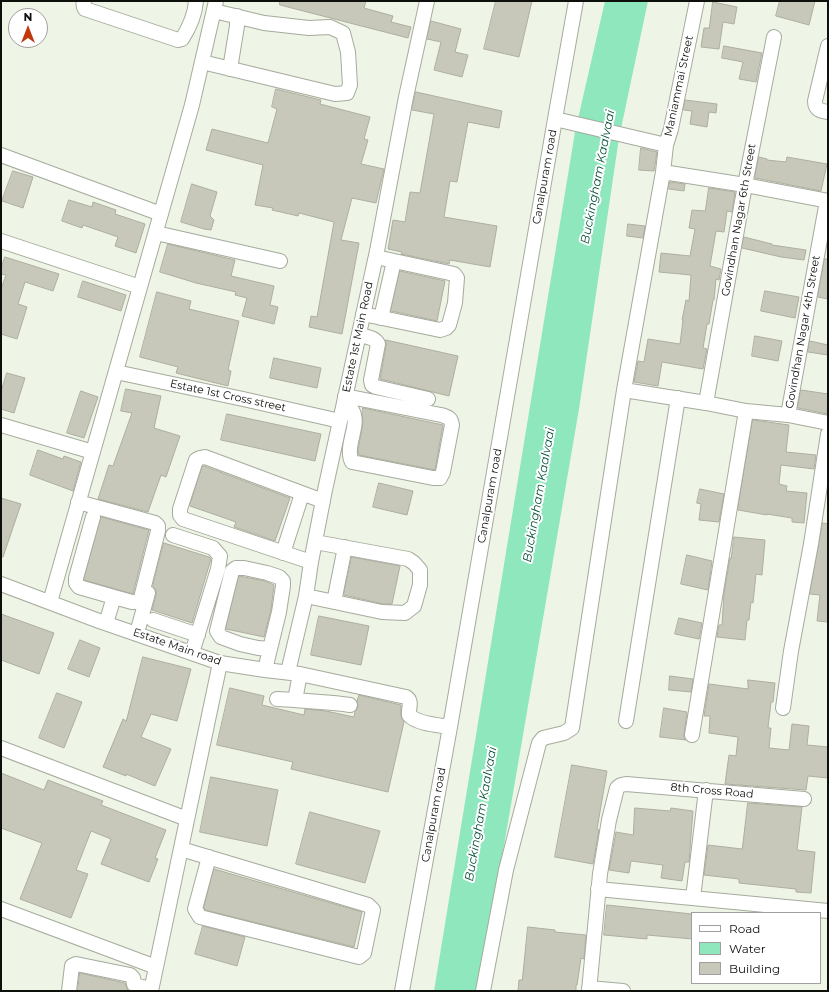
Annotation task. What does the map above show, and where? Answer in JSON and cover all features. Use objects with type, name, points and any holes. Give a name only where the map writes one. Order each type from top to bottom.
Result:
[{"type":"street","points":[[84,1],[83,7],[85,9],[178,40],[182,39],[185,35],[196,5]]},
{"type":"street","name":"Estate 1st Main Road","points":[[295,700],[294,673],[311,562],[376,257],[406,97],[427,1]]},
{"type":"street","name":"Canalpuram road","points":[[402,991],[450,727],[576,1]]},
{"type":"street","name":"Maniammai Street","points":[[663,172],[666,145],[697,1]]},
{"type":"street","points":[[196,5],[198,14],[214,10],[264,23],[309,28],[330,27],[343,33],[348,52],[350,85],[347,94],[335,94],[202,62]]},
{"type":"street","points":[[50,602],[192,105],[214,10]]},
{"type":"street","points":[[230,68],[237,26],[237,16]]},
{"type":"street","name":"Govindhan Nagar 6th Street","points":[[706,402],[744,185],[774,37]]},
{"type":"street","points":[[828,46],[825,73],[815,104],[818,110],[828,112]]},
{"type":"street","points":[[555,119],[666,145]]},
{"type":"street","points":[[1,155],[161,214]]},
{"type":"street","points":[[484,991],[506,870],[539,743],[543,738],[564,733],[572,728],[624,390],[663,172],[744,185],[828,201]]},
{"type":"street","name":"Govindhan Nagar 4th Street","points":[[788,415],[828,201]]},
{"type":"street","points":[[156,233],[280,261]]},
{"type":"street","points":[[1,241],[140,287]]},
{"type":"street","points":[[364,314],[440,330],[449,325],[455,303],[457,278],[454,274],[376,257]]},
{"type":"street","points":[[381,318],[394,261]]},
{"type":"street","points":[[359,335],[373,338],[378,344],[371,380],[372,385],[428,399]]},
{"type":"street","name":"Estate 1st Cross street","points":[[116,372],[244,399],[441,415],[451,420],[452,424],[443,472],[440,478],[433,478],[352,462],[350,457],[350,446],[354,424],[354,414],[352,410],[343,408]]},
{"type":"street","points":[[624,390],[706,402],[746,411],[788,415],[828,422]]},
{"type":"street","points":[[626,722],[678,398]]},
{"type":"street","points":[[692,735],[746,411]]},
{"type":"street","points":[[1,425],[93,452]]},
{"type":"street","points":[[783,708],[791,651],[811,544],[828,434]]},
{"type":"street","points":[[311,562],[184,520],[180,515],[180,509],[196,460],[205,457],[323,501]]},
{"type":"street","points":[[283,553],[302,494]]},
{"type":"street","points":[[78,502],[158,526],[141,598],[138,602],[132,602],[79,587],[76,583],[76,578],[93,517]]},
{"type":"street","points":[[137,633],[168,539],[214,548],[220,556],[218,569],[192,653]]},
{"type":"street","points":[[306,596],[382,612],[405,612],[414,606],[420,585],[420,570],[408,559],[315,542]]},
{"type":"street","points":[[334,602],[345,547]]},
{"type":"street","points":[[265,670],[279,612],[283,581],[279,577],[267,573],[244,568],[236,568],[232,571],[217,631],[221,637],[240,644],[270,649]]},
{"type":"street","name":"Estate Main road","points":[[1,584],[220,663],[294,673],[406,696],[410,700],[408,715],[413,719],[420,722],[450,727]]},
{"type":"street","points":[[106,623],[114,597]]},
{"type":"street","points":[[153,620],[198,634]]},
{"type":"street","points":[[69,991],[72,966],[76,964],[130,975],[133,978],[136,988],[141,987],[151,990],[220,663]]},
{"type":"street","points":[[277,700],[326,702],[350,705]]},
{"type":"street","points":[[1,748],[187,819]]},
{"type":"street","name":"8th Cross Road","points":[[598,889],[617,788],[621,785],[626,784],[706,790],[804,799]]},
{"type":"street","points":[[693,898],[706,790]]},
{"type":"street","points":[[181,849],[368,905],[373,910],[364,953],[359,957],[200,917],[195,909],[209,858]]},
{"type":"street","points":[[623,991],[589,990],[598,889],[828,911]]},
{"type":"street","points":[[1,910],[156,967]]},
{"type":"water","name":"Buckingham Kaalvaai","points":[[605,1],[648,1],[619,138],[579,409],[479,991],[434,991],[575,132]]},
{"type":"building","points":[[280,1],[366,1],[364,8],[393,16],[391,22],[411,27],[408,38],[280,5]]},
{"type":"building","points":[[496,1],[532,1],[519,57],[484,49]]},
{"type":"building","points":[[780,1],[815,1],[809,25],[776,16]]},
{"type":"building","points":[[713,2],[737,7],[734,24],[723,22],[719,49],[701,47],[704,28],[709,28]]},
{"type":"building","points":[[431,21],[461,29],[455,52],[468,55],[462,77],[434,70],[441,42],[427,39]]},
{"type":"building","points":[[724,46],[762,53],[756,82],[739,79],[743,62],[722,58]]},
{"type":"building","points":[[276,89],[321,100],[320,104],[370,117],[364,139],[368,140],[361,164],[384,169],[376,203],[352,198],[341,240],[359,243],[342,334],[309,327],[311,316],[317,317],[334,222],[299,213],[298,216],[272,210],[273,208],[255,205],[263,165],[206,150],[212,129],[268,143],[277,109],[272,107]]},
{"type":"building","points":[[416,92],[502,111],[499,128],[468,122],[457,182],[450,181],[444,217],[497,226],[490,267],[450,260],[449,264],[401,254],[402,252],[388,249],[393,220],[405,222],[410,192],[420,193],[434,114],[412,110]]},
{"type":"building","points":[[685,100],[717,104],[716,113],[709,112],[707,127],[690,124],[692,111],[684,110]]},
{"type":"building","points":[[641,148],[657,152],[654,171],[639,170]]},
{"type":"building","points":[[759,157],[767,160],[786,162],[787,157],[827,164],[821,191],[755,178]]},
{"type":"building","points":[[13,171],[33,177],[23,208],[2,201]]},
{"type":"building","points":[[670,182],[685,184],[684,191],[669,189]]},
{"type":"building","points":[[192,184],[217,192],[210,216],[214,220],[211,230],[181,222]]},
{"type":"building","points":[[709,188],[735,192],[732,212],[727,211],[724,232],[716,231],[710,266],[721,269],[719,280],[716,279],[714,300],[709,324],[707,324],[703,348],[707,349],[703,369],[662,362],[658,386],[634,382],[638,361],[644,362],[648,339],[680,344],[682,320],[686,300],[689,301],[691,275],[659,272],[661,253],[690,256],[695,229],[689,228],[692,210],[705,211]]},
{"type":"building","points":[[69,200],[92,207],[93,202],[116,210],[115,214],[145,224],[136,253],[115,246],[118,237],[83,225],[82,228],[62,221]]},
{"type":"building","points":[[628,224],[645,226],[643,238],[627,236]]},
{"type":"building","points":[[744,237],[772,245],[806,250],[804,260],[781,257],[742,248]]},
{"type":"building","points":[[168,244],[235,260],[231,276],[274,286],[270,305],[278,307],[274,324],[242,316],[247,298],[235,295],[236,292],[196,283],[160,272]]},
{"type":"building","points":[[5,257],[59,274],[53,291],[25,282],[18,304],[27,307],[17,339],[1,334],[1,289],[6,275],[1,274],[1,269]]},
{"type":"building","points":[[825,259],[828,259],[828,299],[818,297]]},
{"type":"building","points":[[400,271],[445,281],[437,321],[391,311]]},
{"type":"building","points":[[83,281],[126,295],[121,311],[78,297]]},
{"type":"building","points":[[765,291],[799,297],[795,318],[761,311]]},
{"type":"building","points":[[157,292],[191,301],[189,309],[239,321],[228,370],[231,371],[228,386],[176,373],[178,367],[140,357]]},
{"type":"building","points":[[755,336],[782,341],[778,361],[752,356]]},
{"type":"building","points":[[386,340],[458,356],[449,396],[380,379]]},
{"type":"building","points":[[810,341],[828,345],[828,355],[808,352]]},
{"type":"building","points":[[274,358],[321,368],[317,388],[270,378]]},
{"type":"building","points":[[7,373],[25,378],[14,413],[1,409],[1,392]]},
{"type":"building","points":[[126,389],[161,396],[154,428],[180,436],[166,477],[161,475],[148,512],[98,499],[109,465],[113,466],[132,413],[121,411]]},
{"type":"building","points":[[801,390],[828,394],[827,414],[798,408]]},
{"type":"building","points":[[81,391],[98,397],[84,438],[67,433]]},
{"type":"building","points":[[363,408],[443,425],[435,470],[359,455],[358,450],[363,423]]},
{"type":"building","points":[[227,414],[321,434],[315,461],[221,440]]},
{"type":"building","points":[[753,420],[789,425],[786,452],[816,455],[814,469],[781,465],[779,484],[787,486],[786,491],[807,493],[804,523],[792,522],[792,518],[738,510]]},
{"type":"building","points":[[38,450],[63,459],[64,456],[81,462],[73,491],[30,475]]},
{"type":"building","points":[[203,466],[290,498],[275,541],[234,527],[236,522],[190,506]]},
{"type":"building","points":[[379,483],[413,491],[407,515],[373,507]]},
{"type":"building","points":[[700,489],[724,494],[719,522],[699,520],[701,504],[697,503]]},
{"type":"building","points":[[1,498],[21,504],[3,557],[1,557]]},
{"type":"building","points":[[101,517],[149,530],[133,594],[84,580]]},
{"type":"building","points":[[823,523],[828,524],[828,622],[817,621],[820,595],[810,594]]},
{"type":"building","points":[[734,537],[765,540],[762,575],[756,574],[753,603],[751,602],[749,620],[747,620],[745,640],[717,637],[719,625],[722,625],[724,593]]},
{"type":"building","points":[[164,543],[209,557],[211,559],[192,623],[152,610],[156,595],[156,590],[153,586]]},
{"type":"building","points":[[687,555],[712,561],[708,590],[681,584]]},
{"type":"building","points":[[352,557],[400,566],[392,604],[383,604],[344,595]]},
{"type":"building","points":[[239,576],[265,581],[274,585],[271,610],[264,637],[226,629]]},
{"type":"building","points":[[1,614],[54,633],[39,674],[1,660]]},
{"type":"building","points":[[319,616],[369,626],[361,665],[311,655]]},
{"type":"building","points":[[679,618],[702,623],[699,639],[675,634]]},
{"type":"building","points":[[80,640],[100,648],[89,677],[68,669]]},
{"type":"building","points":[[143,657],[191,669],[177,721],[151,714],[141,737],[171,749],[155,786],[126,774],[126,776],[103,767],[123,719],[126,721]]},
{"type":"building","points":[[670,676],[693,679],[691,692],[669,690]]},
{"type":"building","points":[[748,680],[775,683],[768,728],[771,728],[769,748],[789,750],[792,724],[809,726],[807,745],[828,747],[828,778],[808,776],[806,790],[725,784],[729,755],[736,756],[738,737],[709,733],[710,716],[704,716],[709,684],[748,689]]},
{"type":"building","points":[[230,688],[264,696],[262,705],[304,715],[305,709],[326,711],[354,717],[358,707],[357,701],[359,695],[401,705],[401,716],[404,722],[388,792],[291,769],[293,762],[217,745]]},
{"type":"building","points":[[57,693],[82,702],[64,748],[39,738]]},
{"type":"building","points":[[664,708],[687,712],[684,734],[684,738],[686,740],[660,737]]},
{"type":"building","points":[[572,765],[607,771],[597,829],[599,830],[593,864],[555,857]]},
{"type":"building","points":[[1,773],[44,790],[48,780],[103,801],[101,805],[166,830],[155,858],[158,859],[149,882],[101,864],[111,839],[91,831],[76,870],[88,874],[71,918],[20,899],[42,843],[1,828]]},
{"type":"building","points":[[211,777],[278,790],[267,846],[200,832]]},
{"type":"building","points":[[748,803],[802,807],[797,850],[815,852],[811,893],[796,892],[796,889],[739,883],[739,879],[704,875],[708,845],[742,849]]},
{"type":"building","points":[[635,808],[670,811],[671,808],[693,811],[689,862],[685,862],[682,881],[661,878],[663,865],[631,861],[629,873],[609,870],[616,832],[633,835]]},
{"type":"building","points":[[310,812],[380,831],[365,883],[296,864]]},
{"type":"building","points":[[214,869],[362,912],[354,947],[205,910],[204,908]]},
{"type":"building","points":[[607,905],[691,914],[691,939],[647,935],[647,939],[604,935]]},
{"type":"building","points":[[203,926],[245,937],[237,966],[195,954]]},
{"type":"building","points":[[528,927],[555,930],[555,932],[586,935],[584,959],[581,958],[576,991],[518,991],[519,980],[522,980]]},
{"type":"building","points":[[80,973],[125,983],[128,991],[78,991]]}]
